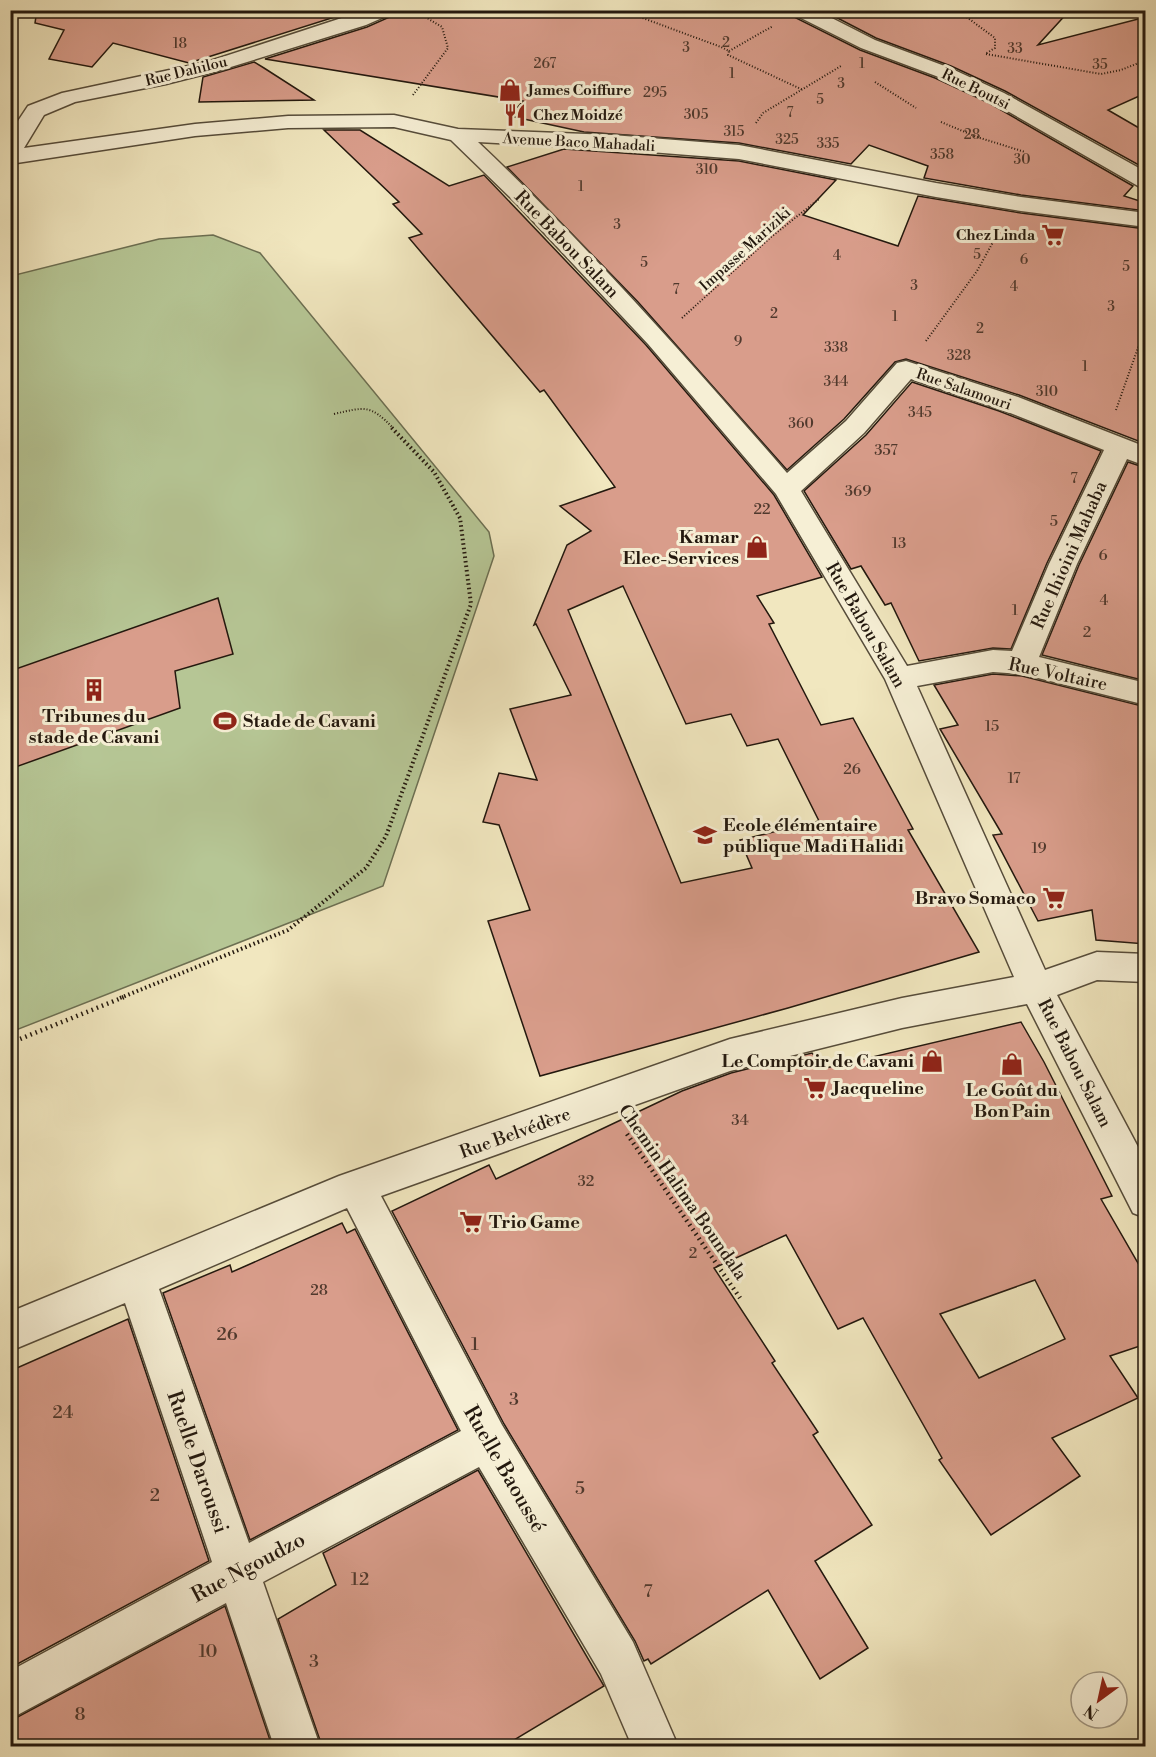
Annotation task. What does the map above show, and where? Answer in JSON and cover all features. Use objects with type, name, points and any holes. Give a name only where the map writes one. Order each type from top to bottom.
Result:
[{"type":"street","name":"Rue Dahilou","points":[[10,156],[17,139],[36,111],[69,97],[214,66],[359,21],[384,10]]},
{"type":"street","name":"Rue Boutsi","points":[[800,10],[868,44],[949,75],[997,97],[1146,181]]},
{"type":"street","name":"Avenue Baco Mahadali","points":[[10,156],[195,130],[265,124],[394,121],[458,135],[612,142],[739,152],[1021,204],[1146,220]]},
{"type":"street","name":"Rue Babou Salam","points":[[458,135],[525,199],[657,339],[786,489],[899,678],[1036,988],[1146,1201]]},
{"type":"street","name":"Rue Salamouri","points":[[786,489],[855,427],[906,369],[1009,403],[1146,458]]},
{"type":"street","name":"Rue Ihioini Mahaba","points":[[1022,663],[1063,564],[1119,447]]},
{"type":"street","name":"Rue Voltaire","points":[[899,678],[993,661],[1022,663],[1146,694]]},
{"type":"street","name":"Rue Belvédère","points":[[10,1332],[339,1194],[358,1190],[730,1055],[902,1013],[1036,988],[1097,966],[1146,968]]},
{"type":"street","name":"Ruelle Baoussé","points":[[358,1190],[487,1440],[617,1658],[655,1746]]},
{"type":"street","name":"Ruelle Daroussi","points":[[136,1279],[297,1746]]},
{"type":"street","name":"Rue Ngoudzo","points":[[10,1696],[487,1440]]},
{"type":"path","points":[[394,121],[448,48],[442,27],[414,10]]},
{"type":"path","points":[[630,10],[640,17],[729,51]]},
{"type":"path","points":[[949,75],[995,48],[995,38],[957,10]]},
{"type":"path","points":[[729,51],[780,22]]},
{"type":"path","points":[[739,152],[763,113],[842,66],[868,44]]},
{"type":"path","points":[[729,51],[728,55],[803,90]]},
{"type":"path","points":[[986,54],[1101,74],[1121,70],[1146,60]]},
{"type":"path","points":[[842,66],[850,69]]},
{"type":"path","points":[[874,82],[916,108]]},
{"type":"path","points":[[941,122],[977,137]]},
{"type":"path","name":"Impasse Mariziki","points":[[657,339],[699,304],[771,237],[815,203],[844,172]]},
{"type":"path","points":[[906,369],[977,271],[1004,224],[1021,204]]},
{"type":"path","points":[[1119,447],[1109,430],[1146,325]]},
{"type":"path","points":[[10,1043],[288,930],[366,868],[386,836],[471,604],[459,518],[434,472],[378,413],[362,408],[334,414]]},
{"type":"path","name":"Chemin Halima Boundala","points":[[604,1100],[740,1298]]},
{"type":"green space","name":"Stade de Cavani","points":[[213,235],[260,253],[489,532],[494,556],[383,886],[11,1032],[11,276],[159,239]]},
{"type":"building","points":[[37,10],[357,10],[189,63],[113,43],[92,67],[49,59],[64,30],[35,23]]},
{"type":"building","points":[[396,10],[788,10],[792,16],[860,50],[935,78],[989,103],[1133,186],[1124,196],[1146,203],[1146,211],[1021,195],[924,178],[928,166],[869,145],[851,164],[739,143],[584,132],[510,116],[523,101],[265,59],[367,27],[392,16]]},
{"type":"building","points":[[822,10],[1070,10],[1038,45],[1146,17],[1146,93],[1108,110],[1146,132],[1146,169],[1005,91],[951,66],[876,38]]},
{"type":"building","points":[[254,62],[314,100],[199,102],[203,77]]},
{"type":"building","name":"Ecole élémentaire publique Madi Halidi","points":[[324,130],[360,130],[449,186],[484,175],[646,345],[774,495],[822,577],[757,596],[774,623],[769,624],[821,725],[853,718],[913,829],[908,830],[979,952],[788,1008],[540,1076],[488,921],[530,910],[499,825],[483,822],[499,773],[537,780],[510,709],[571,695],[536,624],[534,625],[567,545],[591,531],[560,506],[615,487],[544,390],[540,392],[409,238],[422,234],[393,204],[399,202]],"holes":[[[623,586],[686,724],[731,714],[747,746],[778,739],[819,821],[740,840],[752,868],[681,883],[568,610]]]},
{"type":"building","points":[[564,149],[739,161],[836,180],[803,215],[898,246],[918,196],[1021,213],[1146,229],[1146,444],[1019,395],[906,359],[895,362],[844,419],[787,470],[638,302],[507,167]]},
{"type":"building","points":[[912,382],[999,411],[1101,451],[1047,563],[1011,649],[993,648],[919,661],[891,603],[885,605],[861,566],[851,569],[804,491],[866,435]]},
{"type":"building","points":[[1128,462],[1146,468],[1146,681],[1042,655],[1079,565]]},
{"type":"building","name":"Tribunes du stade de Cavani","points":[[218,598],[233,654],[175,671],[180,708],[10,769],[10,671]]},
{"type":"building","points":[[993,674],[1022,676],[1146,707],[1146,944],[1096,940],[1092,910],[1038,921],[993,835],[1002,834],[940,729],[958,725],[934,685]]},
{"type":"building","points":[[1021,1022],[1044,1062],[1112,1196],[1101,1199],[1146,1277],[1146,1344],[1110,1356],[1138,1398],[1052,1438],[1080,1476],[991,1535],[939,1460],[942,1458],[863,1318],[838,1329],[786,1235],[714,1268],[775,1361],[772,1363],[818,1432],[813,1435],[872,1525],[815,1561],[868,1648],[820,1679],[768,1590],[651,1664],[648,1659],[644,1661],[635,1641],[504,1424],[392,1211],[489,1165],[496,1179],[682,1091],[731,1073],[812,1053],[826,1068]],"holes":[[[1035,1280],[1065,1339],[979,1378],[940,1314]]]},
{"type":"building","points":[[342,1223],[347,1233],[355,1229],[458,1430],[250,1540],[163,1293],[230,1265],[232,1272]]},
{"type":"building","points":[[128,1319],[209,1561],[10,1668],[10,1371]]},
{"type":"building","points":[[478,1470],[604,1686],[504,1746],[322,1746],[278,1619],[336,1585],[323,1553]]},
{"type":"building","points":[[225,1606],[272,1746],[10,1746],[10,1721]]},
{"type":"place","name":"James Coiffure","points":[[510,90]]},
{"type":"place","name":"Chez Moidzé","points":[[515,115]]},
{"type":"place","name":"Chez Linda","points":[[1053,235]]},
{"type":"place","name":"Kamar Elec-Services","points":[[757,547]]},
{"type":"place","name":"Tribunes du stade de Cavani","points":[[94,690]]},
{"type":"place","name":"Stade de Cavani","points":[[225,721]]},
{"type":"place","name":"Ecole élémentaire publique Madi Halidi","points":[[705,835]]},
{"type":"place","name":"Bravo Somaco","points":[[1054,898]]},
{"type":"place","name":"Le Comptoir de Cavani","points":[[932,1061]]},
{"type":"place","name":"Le Goût du Bon Pain","points":[[1012,1064]]},
{"type":"place","name":"Jacqueline","points":[[815,1088]]},
{"type":"place","name":"Trio Game","points":[[471,1222]]}]
